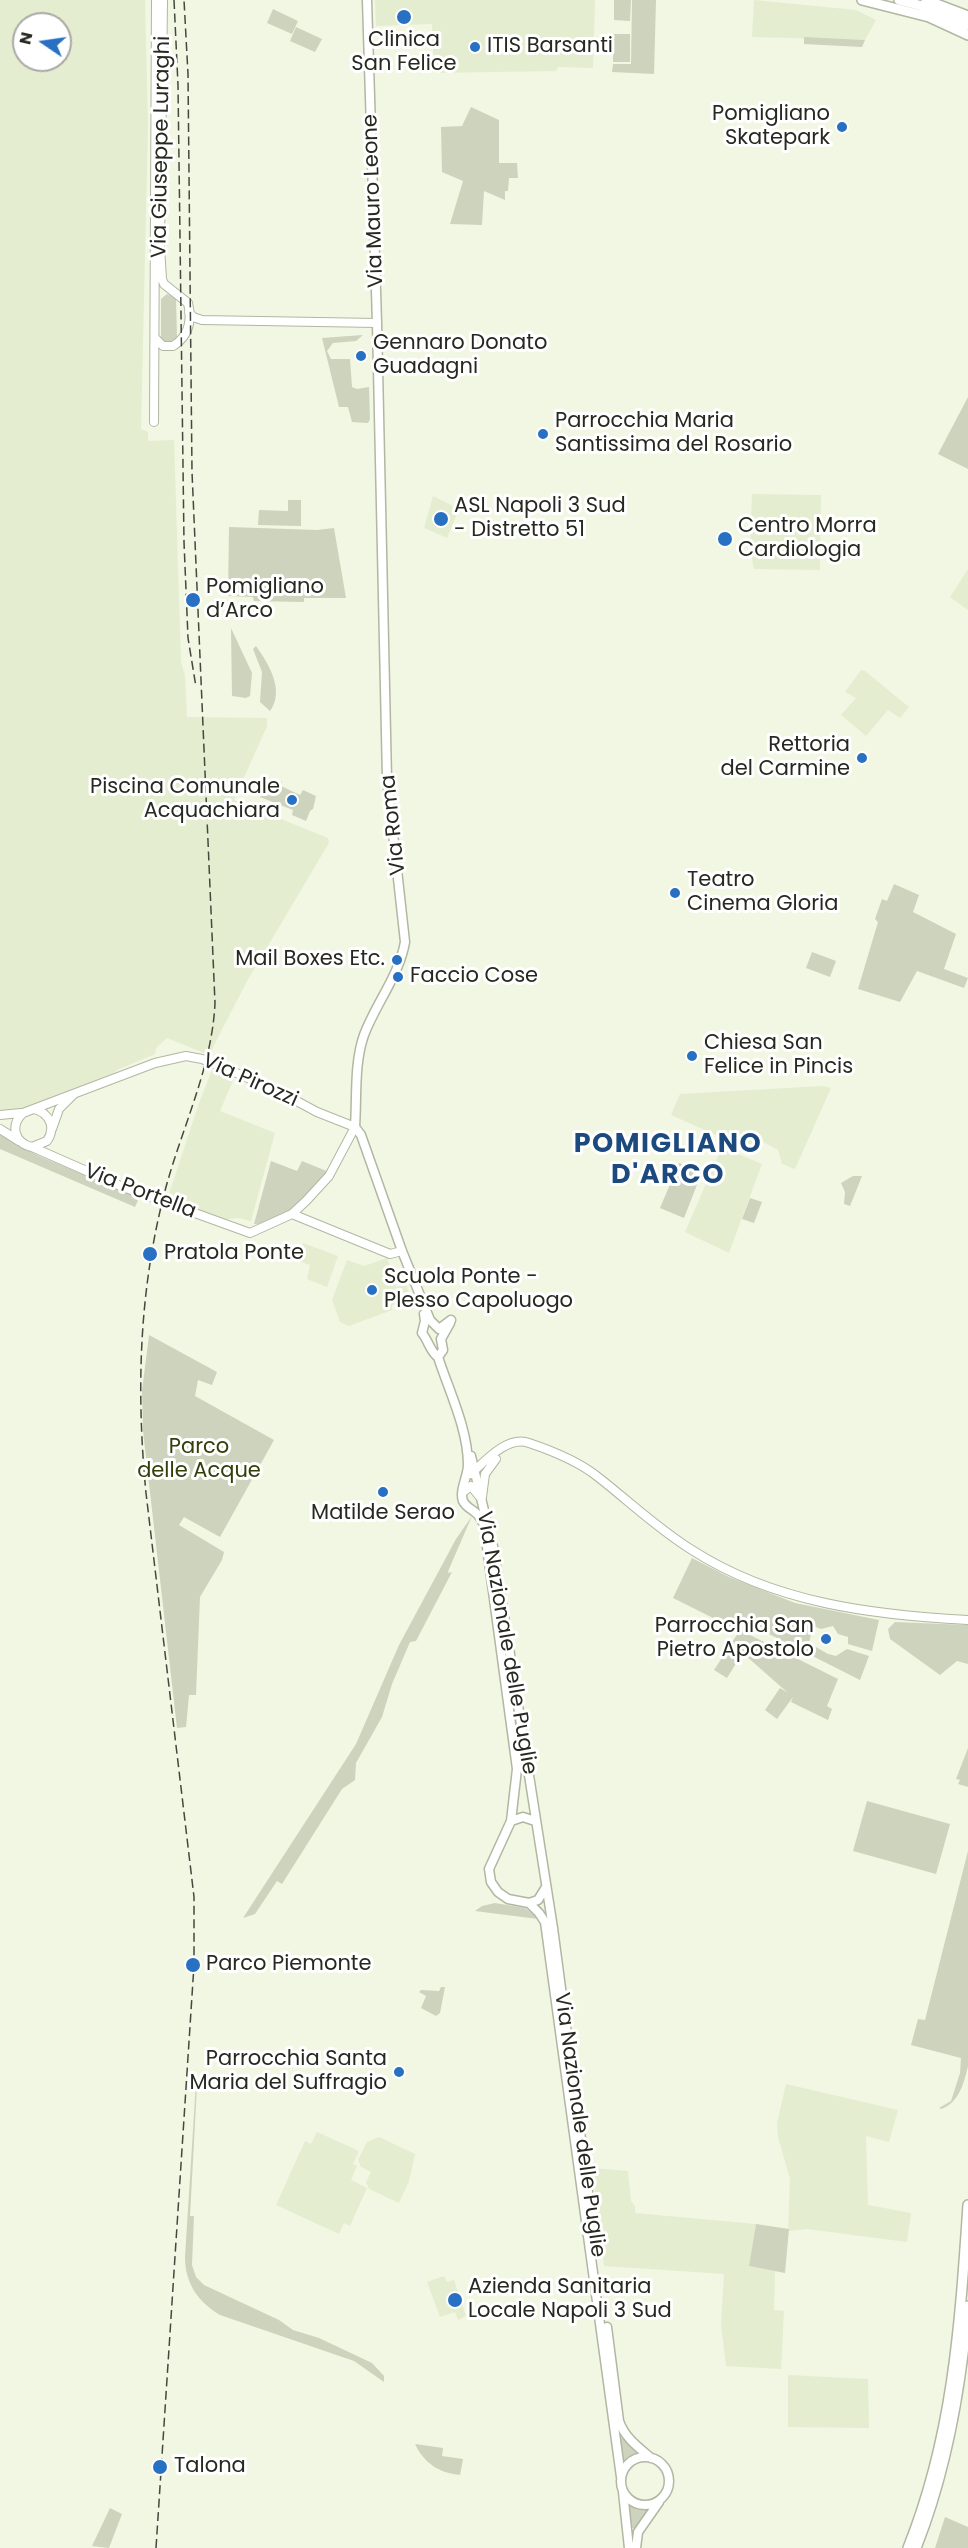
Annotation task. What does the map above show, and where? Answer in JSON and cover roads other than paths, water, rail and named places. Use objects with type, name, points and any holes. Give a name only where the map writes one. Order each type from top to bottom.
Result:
[{"type":"highway","points":[[862,0],[939,13],[968,25]]},
{"type":"highway","points":[[926,0],[968,16]]},
{"type":"highway","points":[[942,0],[968,8]]},
{"type":"highway","points":[[893,4],[968,35]]},
{"type":"highway","points":[[908,2548],[933,2475],[953,2382],[968,2205]]},
{"type":"highway","points":[[916,2548],[937,2487],[949,2440],[959,2389],[968,2306]]},
{"type":"main road","name":"Via Giuseppe Luraghi","points":[[154,422],[156,0]]},
{"type":"main road","name":"Via Giuseppe Luraghi","points":[[163,0],[160,247],[162,279],[171,290],[186,301],[193,317],[202,320]]},
{"type":"main road","name":"Via Mauro Leone","points":[[367,0],[377,323]]},
{"type":"main road","name":"Via Giuseppe Luraghi","points":[[156,291],[171,290]]},
{"type":"main road","points":[[189,312],[189,327]]},
{"type":"main road","points":[[155,359],[179,342],[192,323],[202,320],[377,323]]},
{"type":"main road","name":"Via Roma","points":[[377,323],[387,778],[405,942],[400,961],[363,1041],[359,1058],[355,1126],[361,1136],[422,1305]]},
{"type":"main road","points":[[155,338],[158,343],[170,347]]},
{"type":"main road","name":"Via Pirozzi","points":[[74,1094],[155,1063],[186,1056],[202,1059],[280,1092],[317,1112],[355,1126]]},
{"type":"main road","points":[[0,1115],[23,1113],[74,1094]]},
{"type":"main road","points":[[32,1147],[46,1141],[59,1109],[74,1094]]},
{"type":"main road","points":[[34,1109],[46,1114],[52,1124],[52,1130]]},
{"type":"main road","points":[[19,1141],[15,1128],[18,1118],[23,1113]]},
{"type":"main road","points":[[355,1126],[329,1176],[292,1214],[390,1254],[402,1251]]},
{"type":"main road","name":"Via Portella","points":[[0,1129],[32,1147],[141,1194],[250,1233],[292,1214]]},
{"type":"main road","points":[[422,1305],[437,1328],[451,1320],[442,1335],[443,1350],[438,1357]]},
{"type":"main road","points":[[422,1305],[425,1321],[422,1333],[428,1339],[433,1354],[438,1357],[466,1444]]},
{"type":"main road","points":[[463,1489],[475,1471],[506,1446],[520,1442],[533,1445],[571,1460],[597,1476],[631,1506],[693,1551],[759,1584],[829,1605],[926,1618],[968,1620]]},
{"type":"main road","name":"Via Nazionale delle Puglie","points":[[466,1444],[472,1458],[493,1546],[546,1887],[619,2421],[623,2432],[630,2440],[651,2458],[658,2461],[667,2473],[669,2480],[665,2494]]},
{"type":"main road","name":"Via Nazionale delle Puglie","points":[[466,1444],[468,1469],[463,1489],[464,1504],[481,1516],[486,1533],[517,1769],[511,1821],[489,1869],[491,1882],[498,1892],[508,1899],[529,1903],[540,1913],[545,1922],[629,2548]]},
{"type":"main road","points":[[481,1500],[485,1474],[497,1457],[511,1449],[533,1445]]},
{"type":"main road","points":[[472,1458],[478,1462],[488,1460]]},
{"type":"main road","name":"Via Nazionale delle Puglie","points":[[463,1489],[471,1486],[481,1500]]},
{"type":"main road","points":[[511,1821],[524,1817],[535,1821]]},
{"type":"main road","points":[[529,1903],[538,1900],[546,1887]]},
{"type":"main road","points":[[621,2477],[629,2464],[636,2459],[651,2458]]},
{"type":"main road","points":[[623,2493],[633,2502],[647,2505],[654,2503],[665,2494]]},
{"type":"main road","points":[[636,2548],[638,2532],[665,2494]]},
{"type":"railway","points":[[174,0],[178,85],[184,542],[188,638],[196,687]]},
{"type":"railway","points":[[156,2548],[194,1965],[194,1897],[146,1493],[141,1416],[142,1339],[145,1301],[157,1225],[166,1187],[203,1073],[213,1027],[215,1003],[192,472],[188,74],[184,0]]},
{"type":"place","name":"Clinica San Felice","points":[[404,17]]},
{"type":"place","name":"ITIS Barsanti","points":[[475,47]]},
{"type":"place","name":"Pomigliano Skatepark","points":[[842,127]]},
{"type":"place","name":"Gennaro Donato Guadagni","points":[[361,356]]},
{"type":"place","name":"Parrocchia Maria Santissima del Rosario","points":[[543,434]]},
{"type":"place","name":"ASL Napoli 3 Sud - Distretto 51","points":[[441,519]]},
{"type":"place","name":"Centro Morra Cardiologia","points":[[725,539]]},
{"type":"place","name":"Pomigliano d’Arco","points":[[193,600]]},
{"type":"place","name":"Rettoria del Carmine","points":[[862,758]]},
{"type":"place","name":"Piscina Comunale Acquachiara","points":[[292,800]]},
{"type":"place","name":"Teatro Cinema Gloria","points":[[675,893]]},
{"type":"place","name":"Mail Boxes Etc.","points":[[397,960]]},
{"type":"place","name":"Faccio Cose","points":[[398,977]]},
{"type":"place","name":"Chiesa San Felice in Pincis","points":[[692,1056]]},
{"type":"place","name":"Pratola Ponte","points":[[150,1254]]},
{"type":"place","name":"Scuola Ponte - Plesso Capoluogo","points":[[372,1290]]},
{"type":"place","name":"Matilde Serao","points":[[383,1492]]},
{"type":"place","name":"Parrocchia San Pietro Apostolo","points":[[826,1639]]},
{"type":"place","name":"Parco Piemonte","points":[[193,1965]]},
{"type":"place","name":"Parrocchia Santa Maria del Suffragio","points":[[399,2072]]},
{"type":"place","name":"Azienda Sanitaria Locale Napoli 3 Sud","points":[[455,2300]]},
{"type":"place","name":"Talona","points":[[160,2467]]},
{"type":"district","name":"POMIGLIANO D'ARCO","points":[[668,1160]]},
{"type":"park label","name":"Parco delle Acque","points":[[199,1460]]}]
